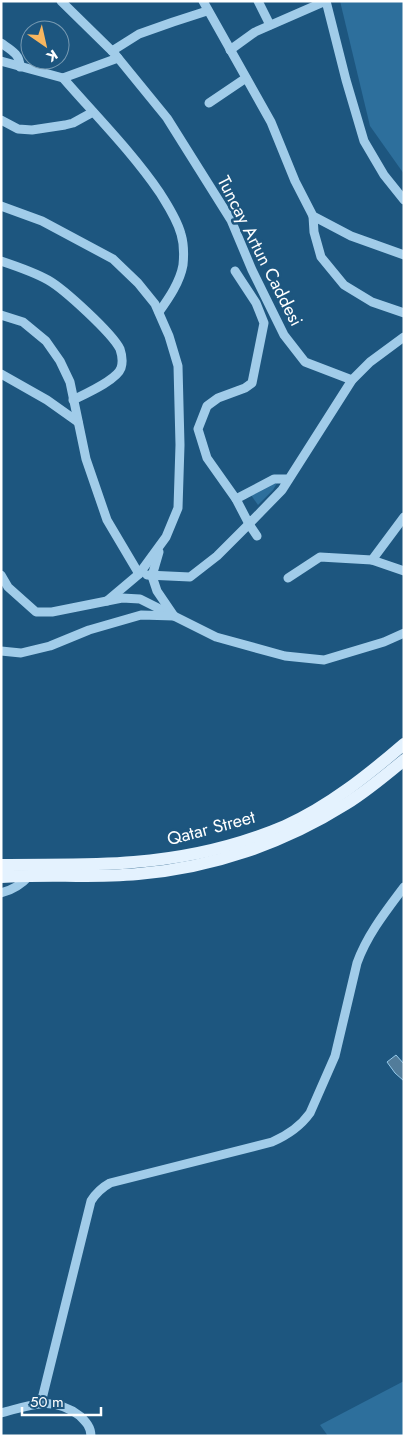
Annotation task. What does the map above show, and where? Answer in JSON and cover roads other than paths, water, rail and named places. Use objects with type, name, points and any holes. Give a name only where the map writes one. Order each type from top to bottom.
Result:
[{"type":"main road","name":"Qatar Street","points":[[1,865],[151,861],[193,854],[249,839],[286,825],[324,805],[357,783],[404,744]]},
{"type":"main road","name":"Qatar Street","points":[[1,877],[138,874],[201,864],[237,855],[276,840],[327,815],[347,803],[404,760]]},
{"type":"street","name":"Tuncay Artun Caddesi","points":[[61,1],[115,54],[167,118],[231,220],[252,270],[284,335],[305,362],[352,380]]},
{"type":"street","points":[[203,1],[271,122],[295,181],[313,216],[314,232],[321,257],[344,285],[372,302],[404,313]]},
{"type":"street","points":[[258,1],[270,25]]},
{"type":"street","points":[[230,50],[255,32],[326,1],[364,141],[384,175],[404,200]]},
{"type":"street","points":[[63,78],[115,54],[138,34],[207,11]]},
{"type":"street","points":[[1,43],[16,54],[19,58],[20,67],[1,61]]},
{"type":"street","points":[[32,70],[63,78],[127,150],[146,174],[175,218],[181,234],[184,254],[181,274],[171,295],[159,312]]},
{"type":"street","points":[[209,103],[246,78]]},
{"type":"street","points":[[1,120],[18,129],[32,130],[64,126],[93,112]]},
{"type":"street","points":[[1,206],[42,221],[113,259],[138,283],[159,312],[178,366],[180,445],[178,508],[156,560],[152,576],[157,591],[174,616]]},
{"type":"street","points":[[313,216],[351,236],[404,255]]},
{"type":"street","points":[[1,261],[48,280],[72,298],[110,335],[119,348],[122,357],[120,370],[107,382],[73,400]]},
{"type":"street","points":[[235,271],[256,302],[264,323],[252,383],[245,388],[218,398],[207,406],[198,429],[207,458],[236,500],[257,536]]},
{"type":"street","points":[[262,317],[273,312]]},
{"type":"street","points":[[1,315],[23,322],[46,341],[60,361],[70,382],[86,459],[107,520],[139,574]]},
{"type":"street","points":[[139,574],[190,577],[217,556],[282,490],[352,380],[370,362],[404,337]]},
{"type":"street","points":[[1,374],[47,400],[78,422]]},
{"type":"street","points":[[236,500],[274,479],[289,479]]},
{"type":"street","points":[[372,560],[404,516]]},
{"type":"street","points":[[107,601],[139,574],[166,536]]},
{"type":"street","points":[[288,578],[320,557],[372,560],[404,571]]},
{"type":"street","points":[[1,575],[8,587],[36,612],[52,612],[122,598],[140,598],[216,637],[285,656],[324,660],[384,642],[404,633]]},
{"type":"street","points":[[1,651],[21,653],[50,646],[89,630],[141,615],[174,616]]},
{"type":"street","points":[[1,892],[21,884],[30,875]]},
{"type":"street","points":[[41,1403],[91,1201],[95,1194],[110,1183],[272,1142],[286,1135],[304,1121],[310,1113],[335,1056],[357,963],[362,950],[369,936],[404,887]]},
{"type":"street","points":[[1,1413],[41,1403],[54,1403],[72,1410],[86,1423],[91,1430],[91,1436]]}]
